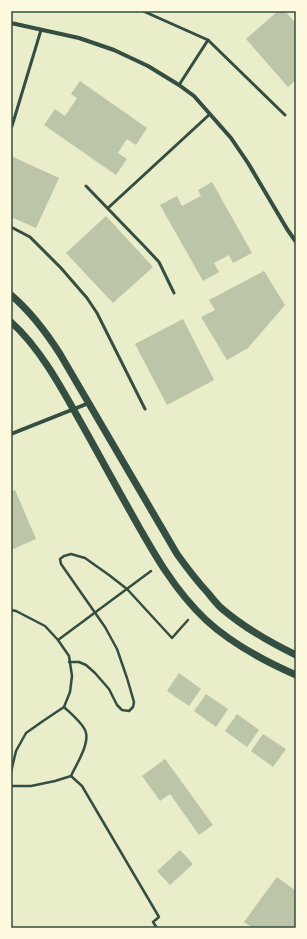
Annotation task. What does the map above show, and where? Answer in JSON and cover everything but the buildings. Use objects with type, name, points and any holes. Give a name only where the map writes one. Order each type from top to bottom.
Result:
[{"type":"street","points":[[11,23],[79,38],[114,50],[148,66],[194,96],[231,138],[296,242]]},
{"type":"street","points":[[11,295],[33,316],[48,334],[190,572],[219,606],[239,622],[266,640],[296,655]]},
{"type":"street","points":[[11,322],[35,348],[64,390],[150,546],[185,598],[206,620],[226,636],[253,654],[296,675]]},
{"type":"street","points":[[11,434],[89,403]]},
{"type":"lane","points":[[143,11],[208,40],[285,115]]},
{"type":"lane","points":[[12,126],[41,30]]},
{"type":"lane","points":[[179,85],[208,40]]},
{"type":"lane","points":[[108,208],[210,114]]},
{"type":"lane","points":[[86,186],[159,262],[174,293]]},
{"type":"lane","points":[[11,227],[30,237],[61,268],[87,298],[97,313],[145,409]]},
{"type":"path","points":[[69,662],[79,662],[86,665],[96,673],[117,705],[122,710],[129,711],[133,707],[134,702],[117,649],[105,627],[61,564],[60,560],[64,556],[71,554],[85,558],[109,575],[127,589],[172,638],[197,610]]},
{"type":"path","points":[[58,640],[161,563]]},
{"type":"path","points":[[11,610],[16,611],[45,626],[58,640],[69,656],[72,676],[70,692],[64,707],[26,733],[16,751],[11,772]]},
{"type":"path","points":[[11,786],[31,786],[71,776],[85,746],[86,732],[80,723],[64,707]]},
{"type":"path","points":[[71,776],[82,786],[159,916],[153,922],[157,928]]}]
